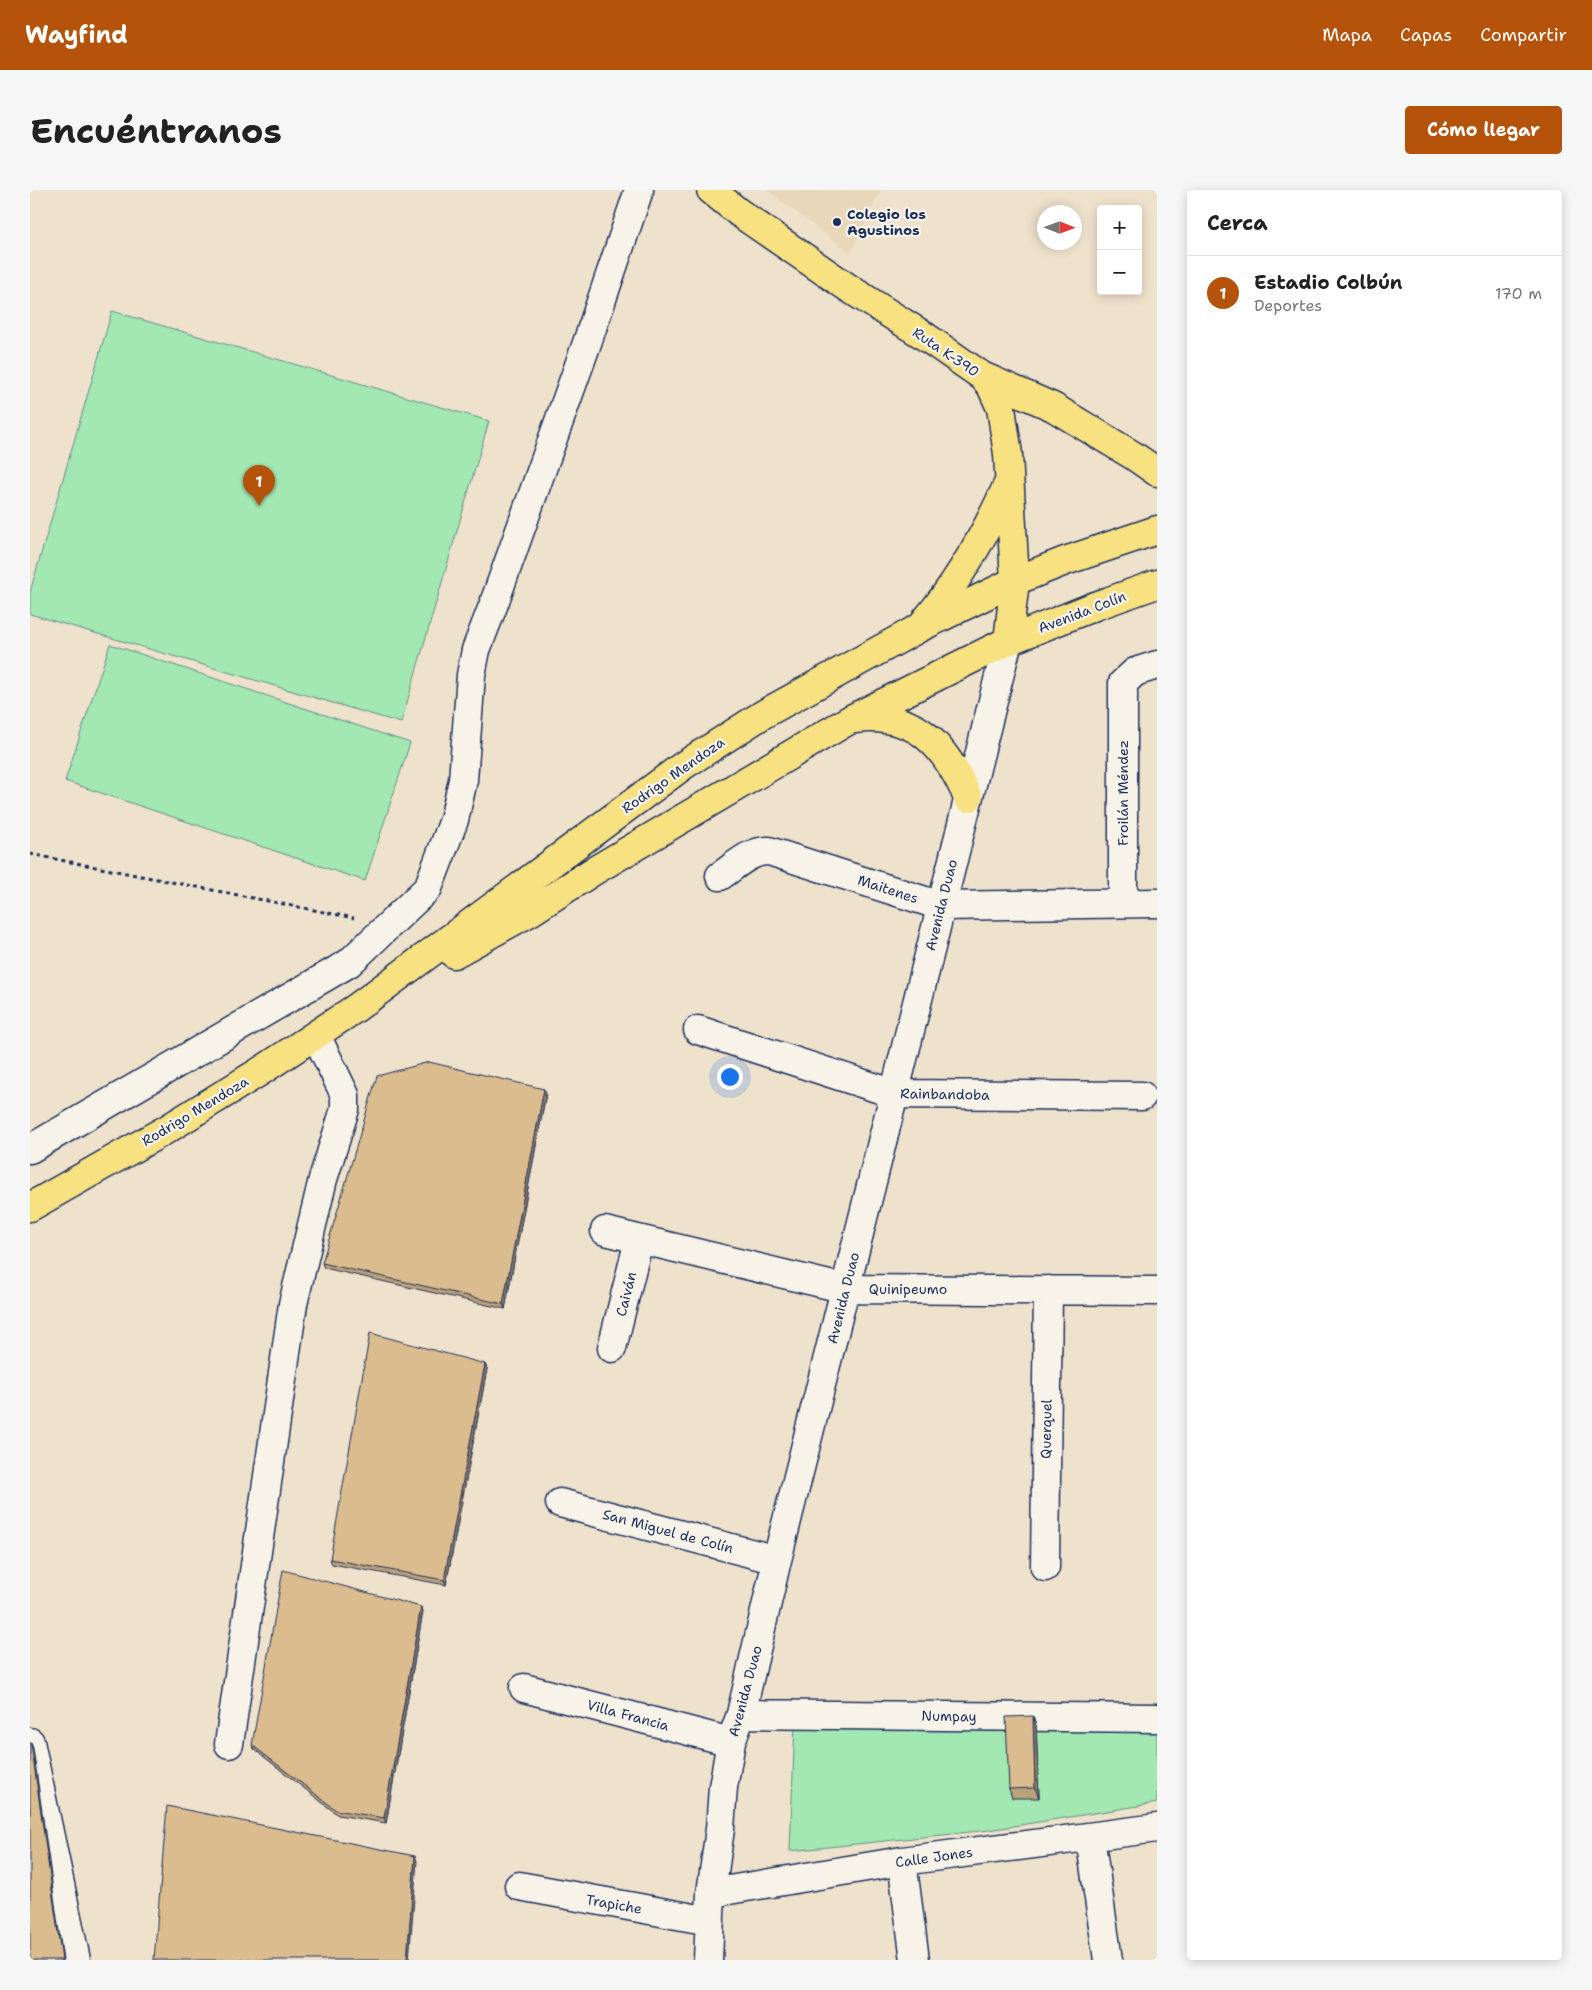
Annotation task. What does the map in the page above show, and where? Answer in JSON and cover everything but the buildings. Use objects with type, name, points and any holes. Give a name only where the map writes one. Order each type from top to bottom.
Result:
[{"type":"main road","name":"Ruta K-390","points":[[711,190],[738,212],[850,289],[982,376],[991,386],[1001,408],[1010,480],[1015,581],[1008,641]]},
{"type":"main road","points":[[982,376],[1053,407],[1157,472]]},
{"type":"main road","points":[[919,628],[948,594],[971,558],[991,523],[1010,480]]},
{"type":"main road","points":[[1015,581],[1065,561],[1157,530]]},
{"type":"main road","name":"Rodrigo Mendoza","points":[[30,1207],[169,1128],[356,1008],[684,765],[762,715],[919,628],[1015,581]]},
{"type":"main road","name":"Avenida Colín","points":[[1008,641],[1095,606],[1157,584]]},
{"type":"main road","name":"Rodrigo Mendoza","points":[[356,1008],[530,912],[592,872],[851,719],[1008,641]]},
{"type":"main road","points":[[851,719],[884,719],[900,722],[924,734],[942,750],[952,765],[968,798]]},
{"type":"street","points":[[30,1149],[349,963],[428,888],[454,820],[463,780],[471,675],[476,650],[587,343],[638,190]]},
{"type":"street","name":"Avenida Duao","points":[[708,1960],[711,1892],[720,1829],[723,1787],[731,1742],[741,1714],[777,1560],[968,798],[997,692],[1008,641]]},
{"type":"street","name":"Froilán Méndez","points":[[1123,902],[1123,683],[1135,672],[1157,665]]},
{"type":"street","name":"Maitenes","points":[[720,876],[753,854],[761,851],[770,851],[941,906],[1157,903]]},
{"type":"street","name":"Rainbandoba","points":[[698,1030],[895,1094],[1142,1096]]},
{"type":"street","points":[[229,1744],[293,1304],[323,1179],[345,1109],[345,1095],[316,1034]]},
{"type":"street","name":"Quinipeumo","points":[[605,1232],[846,1289],[1157,1290]]},
{"type":"street","name":"Caiván","points":[[612,1348],[639,1240]]},
{"type":"street","name":"Querquel","points":[[1045,1567],[1048,1290]]},
{"type":"street","name":"San Miguel de Colín","points":[[560,1502],[777,1560]]},
{"type":"street","name":"Villa Francia","points":[[524,1688],[731,1742]]},
{"type":"street","name":"Numpay","points":[[741,1714],[1157,1718]]},
{"type":"street","points":[[30,1742],[76,1960]]},
{"type":"street","name":"Calle Jones","points":[[711,1892],[902,1861],[1157,1828]]},
{"type":"street","points":[[1090,1837],[1108,1960]]},
{"type":"street","points":[[902,1861],[915,1960]]},
{"type":"street","name":"Trapiche","points":[[519,1886],[710,1921]]},
{"type":"path","points":[[30,854],[358,919],[399,916]]},
{"type":"shaded area","name":"Colegio los Agustinos","points":[[766,190],[881,190],[851,253]]},
{"type":"green space","points":[[112,311],[489,421],[401,723],[30,614],[30,592]]},
{"type":"green space","points":[[110,644],[410,743],[365,881],[65,781]]},
{"type":"green space","points":[[795,1722],[1157,1728],[1157,1803],[989,1830],[790,1851]]},
{"type":"place","name":"Colegio los Agustinos","points":[[837,222]]},
{"type":"place","name":"Estadio Colbún","points":[[259,506]]}]
